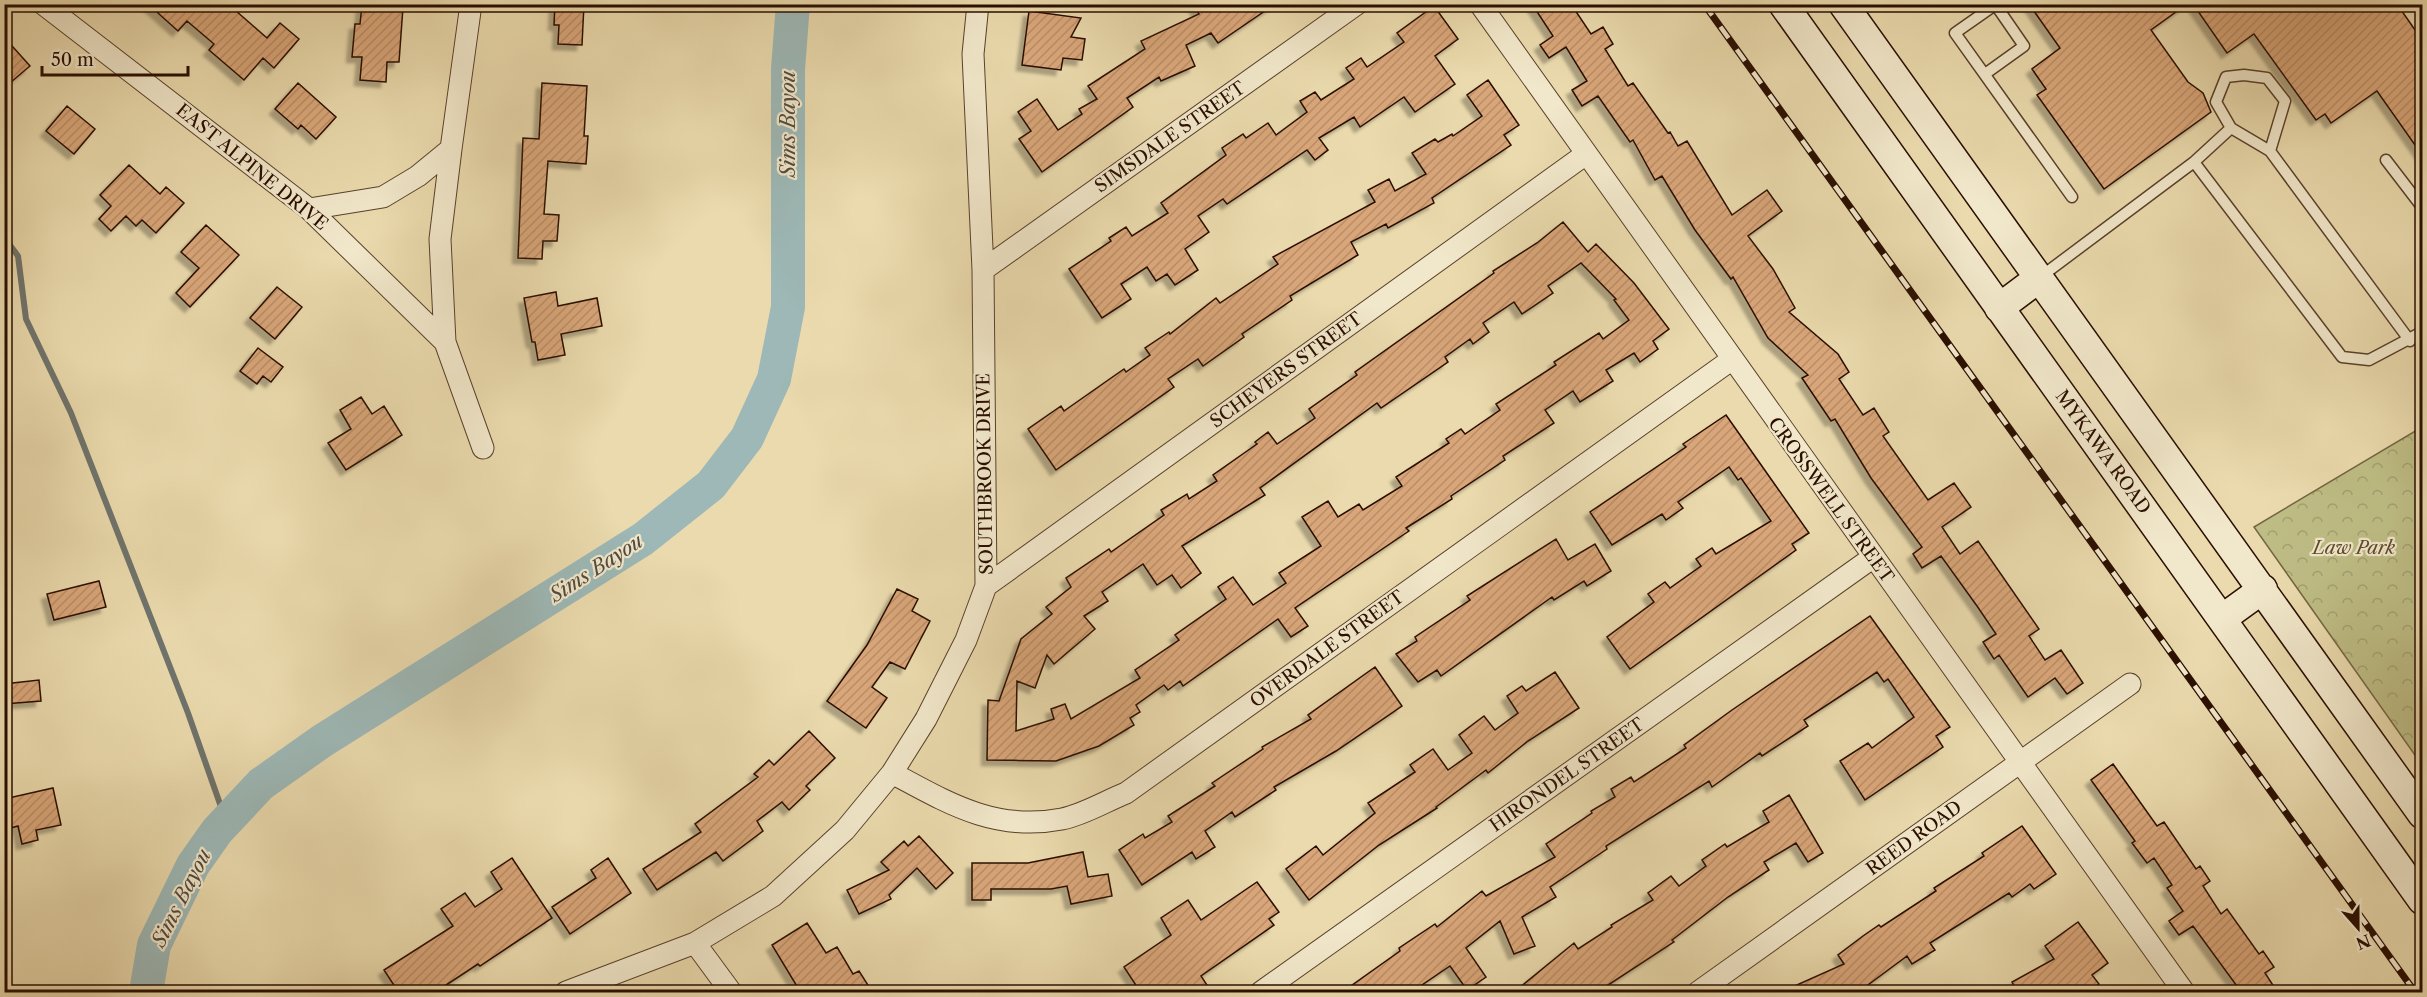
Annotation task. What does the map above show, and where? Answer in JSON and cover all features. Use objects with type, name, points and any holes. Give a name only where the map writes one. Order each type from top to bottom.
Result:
[{"type":"main road","name":"MYKAWA ROAD","points":[[1783,4],[2422,900]]},
{"type":"main road","points":[[1843,4],[2422,814]]},
{"type":"main road","points":[[1999,308],[2039,278]]},
{"type":"main road","points":[[2223,618],[2263,589]]},
{"type":"street","name":"EAST ALPINE DRIVE","points":[[42,4],[309,209],[445,342],[483,448]]},
{"type":"street","points":[[445,342],[440,239],[471,4]]},
{"type":"street","name":"SOUTHBROOK DRIVE","points":[[566,993],[695,943],[773,896],[845,830],[892,773],[926,719],[966,640],[986,586],[983,270],[973,54],[978,4]]},
{"type":"street","name":"SIMSDALE STREET","points":[[983,270],[1357,4]]},
{"type":"street","name":"CROSSWELL STREET","points":[[1480,4],[2180,991]]},
{"type":"street","points":[[309,209],[383,196],[418,176],[451,149]]},
{"type":"street","name":"SCHEVERS STREET","points":[[986,586],[1586,154]]},
{"type":"street","name":"OVERDALE STREET","points":[[892,773],[955,806],[1004,823],[1063,819],[1126,793],[1731,360]]},
{"type":"street","name":"HIRONDEL STREET","points":[[1261,993],[1872,558]]},
{"type":"street","name":"REED ROAD","points":[[1698,993],[2130,684]]},
{"type":"street","points":[[695,943],[731,993]]},
{"type":"lane","points":[[1985,74],[2024,46],[1995,5],[1955,33],[2072,197]]},
{"type":"lane","points":[[2270,152],[2285,101],[2267,78],[2244,75],[2226,77],[2216,102],[2231,128],[2270,152],[2410,341]]},
{"type":"lane","points":[[2039,278],[2194,162],[2231,128]]},
{"type":"lane","points":[[2386,160],[2422,207]]},
{"type":"lane","points":[[2194,162],[2342,357],[2369,360],[2410,341],[2422,332]]},
{"type":"green space","name":"Law Park","points":[[2422,427],[2422,765],[2254,527]]},
{"type":"building","points":[[148,4],[228,4],[267,38],[280,23],[299,39],[274,68],[263,58],[244,80],[209,50],[214,44],[187,21],[178,31]]},
{"type":"building","points":[[555,4],[584,4],[582,45],[558,44],[559,25],[554,25]]},
{"type":"building","points":[[1193,4],[1275,4],[1218,43],[1211,33],[1186,45],[1195,66],[1161,81],[1159,77],[1127,98],[1133,107],[1042,172],[1019,139],[1031,131],[1018,112],[1037,99],[1058,130],[1082,114],[1079,109],[1097,99],[1088,86],[1145,49],[1141,41],[1199,14]]},
{"type":"building","points":[[1532,4],[1571,4],[1591,34],[1603,27],[1613,44],[1605,49],[1628,86],[1633,83],[1678,146],[1687,141],[1732,215],[1767,190],[1782,211],[1748,236],[1773,269],[1795,308],[1789,312],[1838,354],[1849,372],[1839,379],[1863,415],[1874,408],[1889,432],[1883,436],[1928,500],[1954,483],[1971,507],[1942,527],[1960,554],[1978,541],[2039,629],[2029,636],[2045,660],[2061,650],[2083,683],[2067,694],[2055,678],[2028,697],[1999,655],[1994,659],[1983,642],[1996,634],[1977,606],[1941,556],[1922,568],[1913,554],[1922,547],[1871,478],[1835,419],[1831,421],[1802,378],[1808,375],[1768,338],[1733,277],[1731,279],[1695,230],[1662,176],[1655,180],[1633,140],[1630,142],[1598,96],[1582,106],[1572,90],[1587,81],[1566,47],[1549,58],[1540,45],[1553,36]]},
{"type":"building","points":[[2029,4],[2187,4],[2151,30],[2188,82],[2203,93],[2211,112],[2104,189],[2037,95],[2046,89],[2032,69],[2060,48]]},
{"type":"building","points":[[2193,4],[2397,4],[2422,40],[2422,155],[2377,91],[2331,123],[2325,114],[2316,120],[2254,34],[2227,53]]},
{"type":"building","points":[[362,5],[403,7],[399,62],[387,62],[386,82],[360,80],[362,57],[352,57],[355,24],[360,24]]},
{"type":"building","points":[[1434,6],[1458,39],[1435,56],[1455,84],[1415,112],[1404,97],[1360,127],[1354,117],[1319,138],[1328,150],[1315,160],[1307,150],[1227,204],[1223,199],[1198,216],[1209,232],[1185,249],[1198,270],[1175,285],[1167,274],[1156,281],[1147,267],[1121,284],[1131,299],[1102,318],[1069,269],[1111,241],[1109,238],[1126,227],[1132,236],[1168,213],[1161,203],[1226,155],[1222,148],[1243,134],[1246,138],[1268,123],[1276,135],[1307,112],[1300,101],[1315,92],[1321,100],[1354,79],[1346,68],[1361,58],[1367,67],[1404,42],[1397,33]]},
{"type":"building","points":[[1029,11],[1081,18],[1071,37],[1085,39],[1082,60],[1063,58],[1061,70],[1022,65]]},
{"type":"building","points":[[4,37],[30,66],[4,88]]},
{"type":"building","points":[[1488,80],[1519,125],[1504,135],[1511,145],[1432,198],[1434,203],[1388,228],[1386,224],[1351,242],[1358,255],[1290,296],[1292,300],[1242,334],[1244,337],[1203,366],[1198,359],[1168,379],[1174,387],[1056,470],[1028,429],[1061,406],[1064,411],[1124,369],[1126,372],[1150,355],[1145,348],[1169,332],[1170,334],[1216,298],[1220,303],[1278,264],[1273,257],[1375,202],[1368,190],[1389,179],[1395,191],[1426,174],[1412,153],[1435,139],[1438,142],[1452,134],[1453,136],[1482,116],[1467,95]]},
{"type":"building","points":[[298,83],[336,117],[316,139],[301,125],[298,129],[275,109]]},
{"type":"building","points":[[542,83],[587,86],[584,136],[588,136],[586,164],[548,161],[544,214],[559,215],[557,241],[543,241],[542,259],[518,258],[523,138],[539,139]]},
{"type":"building","points":[[67,106],[95,129],[74,154],[46,131]]},
{"type":"building","points":[[129,165],[160,194],[166,187],[184,203],[156,233],[142,220],[136,226],[126,216],[111,231],[99,219],[111,206],[100,195]]},
{"type":"building","points":[[1563,222],[1588,252],[1596,244],[1634,283],[1669,329],[1653,341],[1658,349],[1640,362],[1634,353],[1606,370],[1613,381],[1580,402],[1573,391],[1545,410],[1554,423],[1503,456],[1505,460],[1451,496],[1452,499],[1406,528],[1409,531],[1295,608],[1308,626],[1291,637],[1278,619],[1183,686],[1180,681],[1168,690],[1164,685],[1136,705],[1140,712],[1130,718],[1134,725],[1099,746],[1056,761],[987,760],[988,700],[999,701],[1021,639],[1052,614],[1046,607],[1071,587],[1066,578],[1109,549],[1111,552],[1164,515],[1161,510],[1187,494],[1189,499],[1217,481],[1213,475],[1257,444],[1255,442],[1268,432],[1277,444],[1315,418],[1309,409],[1357,375],[1355,372],[1494,273],[1493,271],[1537,243]],"holes":[[[1581,263],[1616,299],[1614,300],[1629,320],[1603,339],[1599,333],[1554,362],[1556,365],[1496,404],[1500,410],[1465,434],[1461,429],[1446,439],[1449,443],[1396,477],[1402,486],[1363,510],[1359,504],[1338,517],[1328,501],[1302,517],[1321,546],[1279,573],[1286,583],[1253,605],[1233,577],[1218,587],[1226,599],[1175,635],[1179,640],[1135,670],[1140,678],[1071,719],[1065,704],[1051,709],[1054,719],[1016,731],[1017,681],[1035,688],[1047,655],[1054,664],[1095,629],[1084,616],[1108,601],[1102,592],[1143,564],[1157,585],[1172,575],[1181,588],[1201,573],[1182,546],[1265,495],[1260,488],[1377,403],[1381,408],[1448,362],[1445,357],[1470,339],[1473,344],[1489,332],[1483,323],[1514,302],[1522,314],[1553,293],[1548,286]]]},
{"type":"building","points":[[206,225],[239,255],[190,307],[176,293],[199,268],[181,252]]},
{"type":"building","points":[[277,287],[302,307],[275,339],[250,318]]},
{"type":"building","points":[[556,292],[558,306],[597,298],[602,326],[561,334],[565,355],[538,360],[535,342],[532,342],[524,298]]},
{"type":"building","points":[[258,348],[283,367],[271,382],[263,376],[257,384],[240,371]]},
{"type":"building","points":[[361,397],[372,414],[384,406],[402,435],[346,470],[328,443],[351,429],[340,410]]},
{"type":"building","points":[[1726,415],[1809,533],[1792,544],[1796,550],[1630,669],[1607,637],[1654,602],[1648,594],[1665,582],[1670,588],[1701,566],[1696,559],[1712,548],[1716,554],[1771,521],[1741,478],[1738,480],[1729,467],[1678,502],[1683,508],[1666,520],[1662,514],[1612,545],[1590,512],[1686,447],[1683,444]]},
{"type":"building","points":[[1556,539],[1568,560],[1595,544],[1611,571],[1587,586],[1584,581],[1554,600],[1552,597],[1441,676],[1437,670],[1418,682],[1396,654],[1417,641],[1415,637],[1470,600],[1467,596]]},
{"type":"building","points":[[99,581],[106,607],[54,620],[47,594]]},
{"type":"building","points":[[897,589],[918,599],[912,611],[930,621],[905,669],[890,662],[872,687],[887,698],[866,728],[827,701],[867,645]]},
{"type":"building","points":[[1870,616],[1950,727],[1936,736],[1943,747],[1865,800],[1840,761],[1868,743],[1872,748],[1914,717],[1888,679],[1884,682],[1877,672],[1804,720],[1808,726],[1762,756],[1760,753],[1712,787],[1709,781],[1606,846],[1607,849],[1550,887],[1556,897],[1522,917],[1535,946],[1514,954],[1500,921],[1466,948],[1486,977],[1467,990],[1450,966],[1410,993],[1341,993],[1400,951],[1399,948],[1435,924],[1437,927],[1482,891],[1486,896],[1555,857],[1546,844],[1592,813],[1591,811],[1615,797],[1611,789],[1631,777],[1634,782],[1686,748],[1684,745],[1732,710]]},
{"type":"building","points":[[1375,667],[1402,706],[1336,751],[1274,787],[1276,790],[1235,817],[1232,812],[1205,831],[1215,847],[1196,859],[1192,852],[1142,885],[1119,850],[1143,834],[1145,838],[1172,822],[1168,816],[1215,786],[1212,783],[1263,749],[1262,747],[1311,719],[1308,715]]},
{"type":"building","points":[[1555,672],[1579,708],[1528,741],[1488,773],[1486,770],[1437,808],[1379,845],[1309,900],[1286,869],[1316,846],[1323,855],[1375,813],[1368,803],[1415,772],[1410,765],[1433,749],[1448,770],[1472,753],[1459,735],[1484,716],[1495,730],[1518,713],[1507,696],[1522,686],[1526,691]]},
{"type":"building","points":[[39,680],[41,701],[4,704],[4,684]]},
{"type":"building","points":[[809,731],[835,758],[806,786],[810,790],[789,810],[782,802],[757,821],[763,831],[723,861],[716,852],[657,890],[643,869],[701,832],[695,824],[758,777],[754,774],[769,760],[774,765]]},
{"type":"building","points":[[2113,764],[2157,826],[2164,822],[2196,869],[2200,866],[2210,881],[2203,886],[2221,914],[2227,909],[2259,954],[2263,951],[2274,967],[2265,973],[2278,993],[2242,993],[2193,926],[2179,935],[2169,921],[2183,911],[2167,888],[2172,885],[2154,858],[2147,863],[2132,843],[2135,841],[2091,780]]},
{"type":"building","points":[[53,788],[61,825],[36,830],[38,840],[22,844],[18,826],[7,829],[4,799]]},
{"type":"building","points":[[1789,795],[1823,853],[1808,862],[1796,843],[1764,862],[1769,870],[1728,897],[1672,940],[1674,942],[1596,993],[1513,993],[1574,943],[1578,949],[1612,927],[1611,925],[1653,900],[1648,893],[1671,876],[1679,886],[1706,866],[1702,860],[1725,844],[1727,847],[1769,822],[1763,811]]},
{"type":"building","points":[[2022,826],[2056,874],[2034,889],[2030,884],[2012,897],[2009,893],[1930,943],[1935,950],[1912,964],[1907,956],[1857,993],[1779,993],[1844,964],[1838,955],[1879,925],[1881,927],[1936,891],[1934,888],[1984,856],[1982,853]]},
{"type":"building","points":[[919,836],[953,873],[936,889],[917,868],[889,895],[891,899],[859,914],[847,890],[889,870],[881,862],[904,841],[908,846]]},
{"type":"building","points":[[1083,852],[1088,877],[1108,874],[1112,896],[1071,904],[1067,886],[1051,889],[991,889],[991,900],[972,900],[972,863],[1028,863]]},
{"type":"building","points":[[512,858],[552,918],[480,966],[478,964],[434,993],[399,993],[384,970],[453,926],[441,909],[465,893],[475,907],[502,889],[491,872]]},
{"type":"building","points":[[608,858],[631,893],[570,934],[552,907],[596,878],[591,870]]},
{"type":"building","points":[[1257,882],[1279,912],[1269,919],[1274,925],[1201,976],[1207,985],[1197,993],[1141,993],[1124,967],[1171,935],[1161,918],[1188,900],[1201,920]]},
{"type":"building","points":[[2078,922],[2108,963],[2092,975],[2099,984],[2086,993],[2018,993],[2012,982],[2054,959],[2045,946]]},
{"type":"building","points":[[807,923],[826,953],[837,947],[853,974],[859,971],[873,993],[801,993],[772,945]]},
{"type":"waterway","name":"Sims Bayou","points":[[146,992],[154,945],[193,865],[217,831],[261,784],[322,741],[643,539],[711,485],[747,438],[774,379],[788,307],[788,69],[793,4]]},
{"type":"waterway","points":[[4,237],[18,256],[26,319],[71,413],[188,713],[226,821]]},
{"type":"railway","points":[[1704,4],[2415,992]]}]
